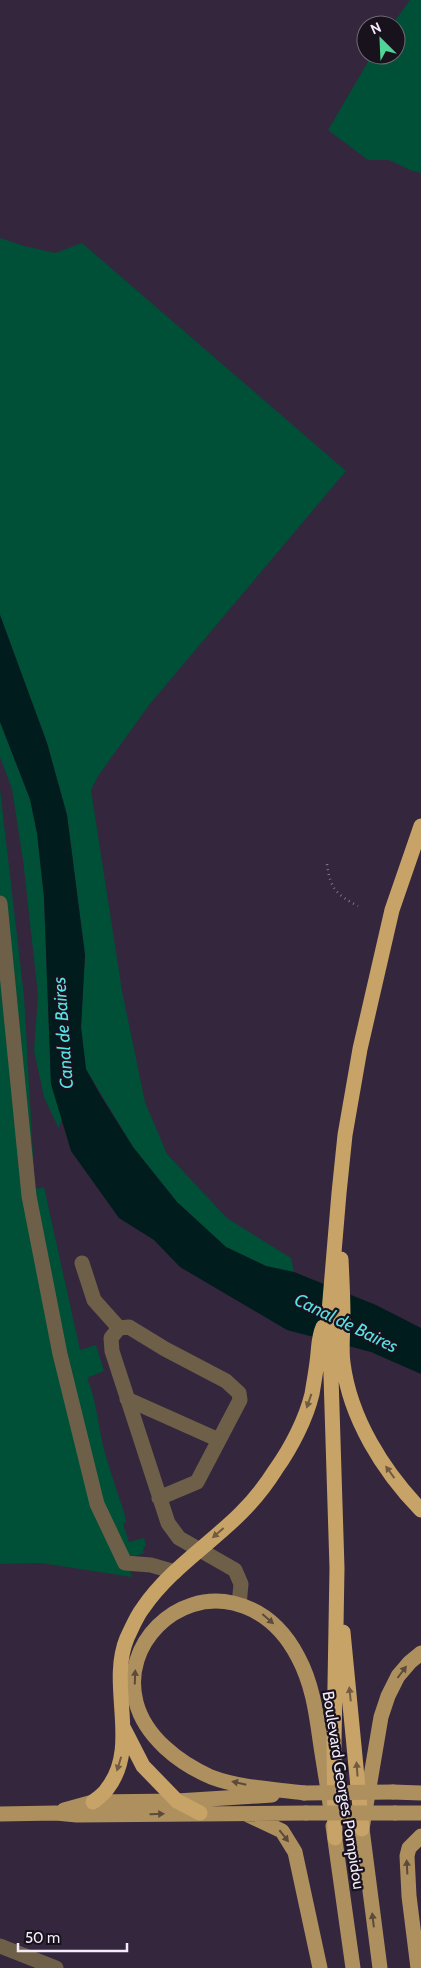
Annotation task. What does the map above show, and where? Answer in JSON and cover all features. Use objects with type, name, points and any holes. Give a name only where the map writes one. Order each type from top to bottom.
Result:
[{"type":"highway","points":[[93,1802],[108,1789],[121,1763],[123,1727],[120,1692],[122,1659],[126,1640],[142,1609],[156,1591],[175,1572],[252,1501],[294,1441],[311,1396],[330,1358],[337,1270],[339,1193],[345,1135],[360,1049],[392,910],[421,826]]},
{"type":"highway","points":[[335,1838],[334,1743],[337,1568],[329,1312],[337,1270]]},
{"type":"highway","points":[[330,1358],[372,1444],[389,1472],[421,1510]]},
{"type":"highway","points":[[337,1568],[362,1829]]},
{"type":"highway","points":[[123,1727],[143,1766],[176,1800],[200,1813]]},
{"type":"main road","name":"Boulevard Georges Pompidou","points":[[304,1793],[244,1785],[212,1777],[182,1761],[150,1732],[136,1701],[134,1681],[136,1663],[143,1645],[151,1632],[176,1610],[190,1604],[213,1600],[239,1604],[260,1613],[274,1625],[286,1637],[298,1657],[306,1674],[316,1707],[353,1968]]},
{"type":"main road","name":"Boulevard Georges Pompidou","points":[[380,1968],[362,1829],[381,1717],[388,1696],[398,1676],[421,1652]]},
{"type":"main road","points":[[56,1813],[93,1802],[176,1800],[304,1793],[421,1793]]},
{"type":"main road","points":[[242,1812],[282,1832],[295,1852],[320,1968]]},
{"type":"main road","points":[[0,1814],[421,1813]]},
{"type":"main road","points":[[418,1968],[409,1896],[407,1856],[409,1848],[421,1836]]},
{"type":"lane","points":[[0,903],[29,1196],[60,1354],[96,1504],[124,1563],[151,1565],[175,1572]]},
{"type":"lane","points":[[82,1264],[94,1300],[119,1328]]},
{"type":"lane","points":[[160,1498],[196,1482],[240,1400],[239,1393],[226,1381],[164,1350],[129,1327],[119,1328],[112,1338],[112,1351],[168,1523],[179,1538],[221,1560],[235,1570],[241,1584],[239,1604]]},
{"type":"lane","points":[[127,1398],[220,1440]]},
{"type":"lane","points":[[0,1946],[56,1968]]},
{"type":"path","points":[[327,864],[332,887],[342,898],[358,906]]},
{"type":"green space","points":[[410,0],[421,0],[421,173],[389,160],[368,160],[328,130],[366,65],[406,65],[406,15],[399,15]]},
{"type":"green space","points":[[0,238],[55,253],[82,243],[346,471],[149,705],[98,776],[91,790],[122,991],[145,1102],[167,1154],[227,1218],[291,1258],[294,1272],[266,1266],[226,1247],[177,1202],[133,1147],[86,1069],[81,1027],[85,955],[67,815],[47,743],[0,615]]},
{"type":"green space","points":[[0,722],[30,799],[37,833],[44,897],[51,1084],[62,1117],[59,1129],[44,1097],[34,1051],[38,995],[23,860],[12,789],[0,757]]},
{"type":"green space","points":[[0,789],[24,996],[35,1189],[44,1187],[80,1350],[96,1345],[104,1371],[87,1378],[93,1396],[103,1444],[124,1512],[126,1522],[123,1524],[129,1542],[144,1538],[146,1546],[143,1548],[144,1553],[126,1559],[132,1577],[41,1563],[0,1564]]},
{"type":"water","name":"Canal de Baires","points":[[0,615],[47,743],[67,815],[85,955],[81,1027],[86,1069],[133,1147],[177,1202],[226,1247],[266,1266],[294,1272],[376,1305],[421,1328],[421,1374],[371,1352],[287,1330],[180,1267],[154,1240],[119,1218],[71,1151],[51,1084],[44,897],[37,833],[30,799],[0,722]]}]
